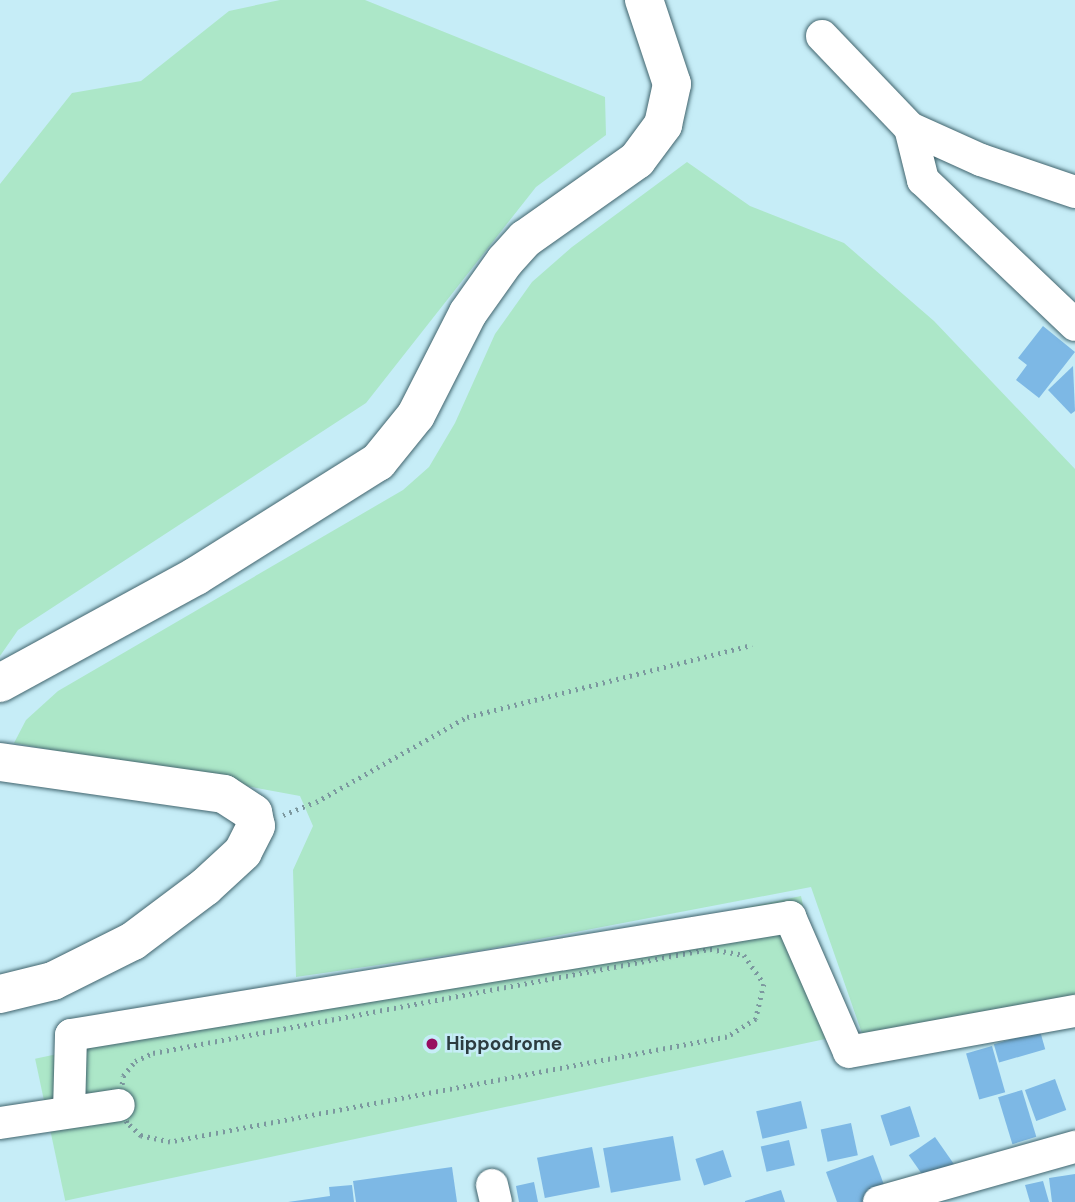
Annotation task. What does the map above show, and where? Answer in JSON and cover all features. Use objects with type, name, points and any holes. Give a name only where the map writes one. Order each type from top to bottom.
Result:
[{"type":"main road","points":[[0,683],[196,576],[378,462],[416,415],[468,313],[505,261],[525,239],[637,160],[658,134],[671,106],[672,85],[644,0]]},
{"type":"main road","points":[[0,762],[225,794],[253,813],[256,826],[243,852],[205,887],[133,941],[53,981],[0,994]]},
{"type":"street","points":[[822,36],[910,128],[981,160],[1075,192]]},
{"type":"street","points":[[910,128],[923,180],[1075,325]]},
{"type":"street","points":[[69,1112],[71,1035],[790,917],[849,1052],[1075,1011]]},
{"type":"street","points":[[0,1122],[119,1105]]},
{"type":"street","points":[[879,1202],[1075,1147]]},
{"type":"path","points":[[256,826],[316,802],[467,717],[752,645]]},
{"type":"path","points":[[710,949],[744,955],[764,984],[756,1018],[727,1037],[170,1142],[141,1136],[127,1123],[119,1105],[123,1076],[135,1061],[153,1053],[710,949]]},
{"type":"green space","points":[[280,0],[365,0],[605,97],[606,135],[536,187],[366,403],[18,630],[0,656],[0,184],[72,93],[141,81],[229,11]]},
{"type":"green space","points":[[687,162],[750,206],[844,243],[934,321],[1075,469],[1075,997],[865,1042],[811,887],[482,950],[296,977],[293,870],[313,826],[300,796],[14,743],[26,720],[58,691],[403,490],[429,467],[455,423],[495,334],[532,282],[572,247]]},
{"type":"green space","name":"Hippodrome","points":[[801,896],[831,1038],[65,1201],[35,1059]]},
{"type":"building","points":[[1043,326],[1075,352],[1039,398],[1016,380],[1027,365],[1018,358]]},
{"type":"building","points":[[1073,366],[1075,411],[1071,414],[1048,390]]},
{"type":"building","points":[[1040,1031],[1045,1049],[999,1062],[994,1044]]},
{"type":"building","points":[[992,1046],[1005,1092],[979,1100],[966,1053]]},
{"type":"building","points":[[1055,1079],[1066,1110],[1036,1121],[1025,1090]]},
{"type":"building","points":[[1022,1090],[1036,1137],[1012,1144],[998,1097]]},
{"type":"building","points":[[801,1101],[807,1128],[762,1139],[756,1111]]},
{"type":"building","points":[[910,1106],[920,1136],[890,1146],[881,1116]]},
{"type":"building","points":[[851,1123],[858,1155],[828,1162],[821,1129]]},
{"type":"building","points":[[673,1136],[681,1180],[611,1193],[603,1148]]},
{"type":"building","points":[[935,1137],[957,1169],[931,1187],[909,1155]]},
{"type":"building","points":[[789,1140],[795,1165],[767,1172],[761,1147]]},
{"type":"building","points":[[592,1147],[600,1187],[545,1198],[537,1158]]},
{"type":"building","points":[[723,1150],[732,1177],[704,1186],[695,1159]]},
{"type":"building","points":[[873,1155],[887,1193],[863,1202],[837,1202],[826,1172]]},
{"type":"building","points":[[452,1167],[457,1202],[356,1202],[353,1181]]},
{"type":"building","points":[[1075,1174],[1075,1202],[1052,1202],[1049,1178]]},
{"type":"building","points":[[1043,1181],[1049,1202],[1030,1202],[1025,1185]]},
{"type":"building","points":[[534,1182],[538,1202],[519,1202],[516,1186]]},
{"type":"building","points":[[352,1185],[354,1202],[288,1202],[330,1196],[329,1187]]},
{"type":"building","points":[[781,1190],[785,1202],[745,1202],[745,1201]]},
{"type":"place","name":"Hippodrome","points":[[432,1044]]}]
